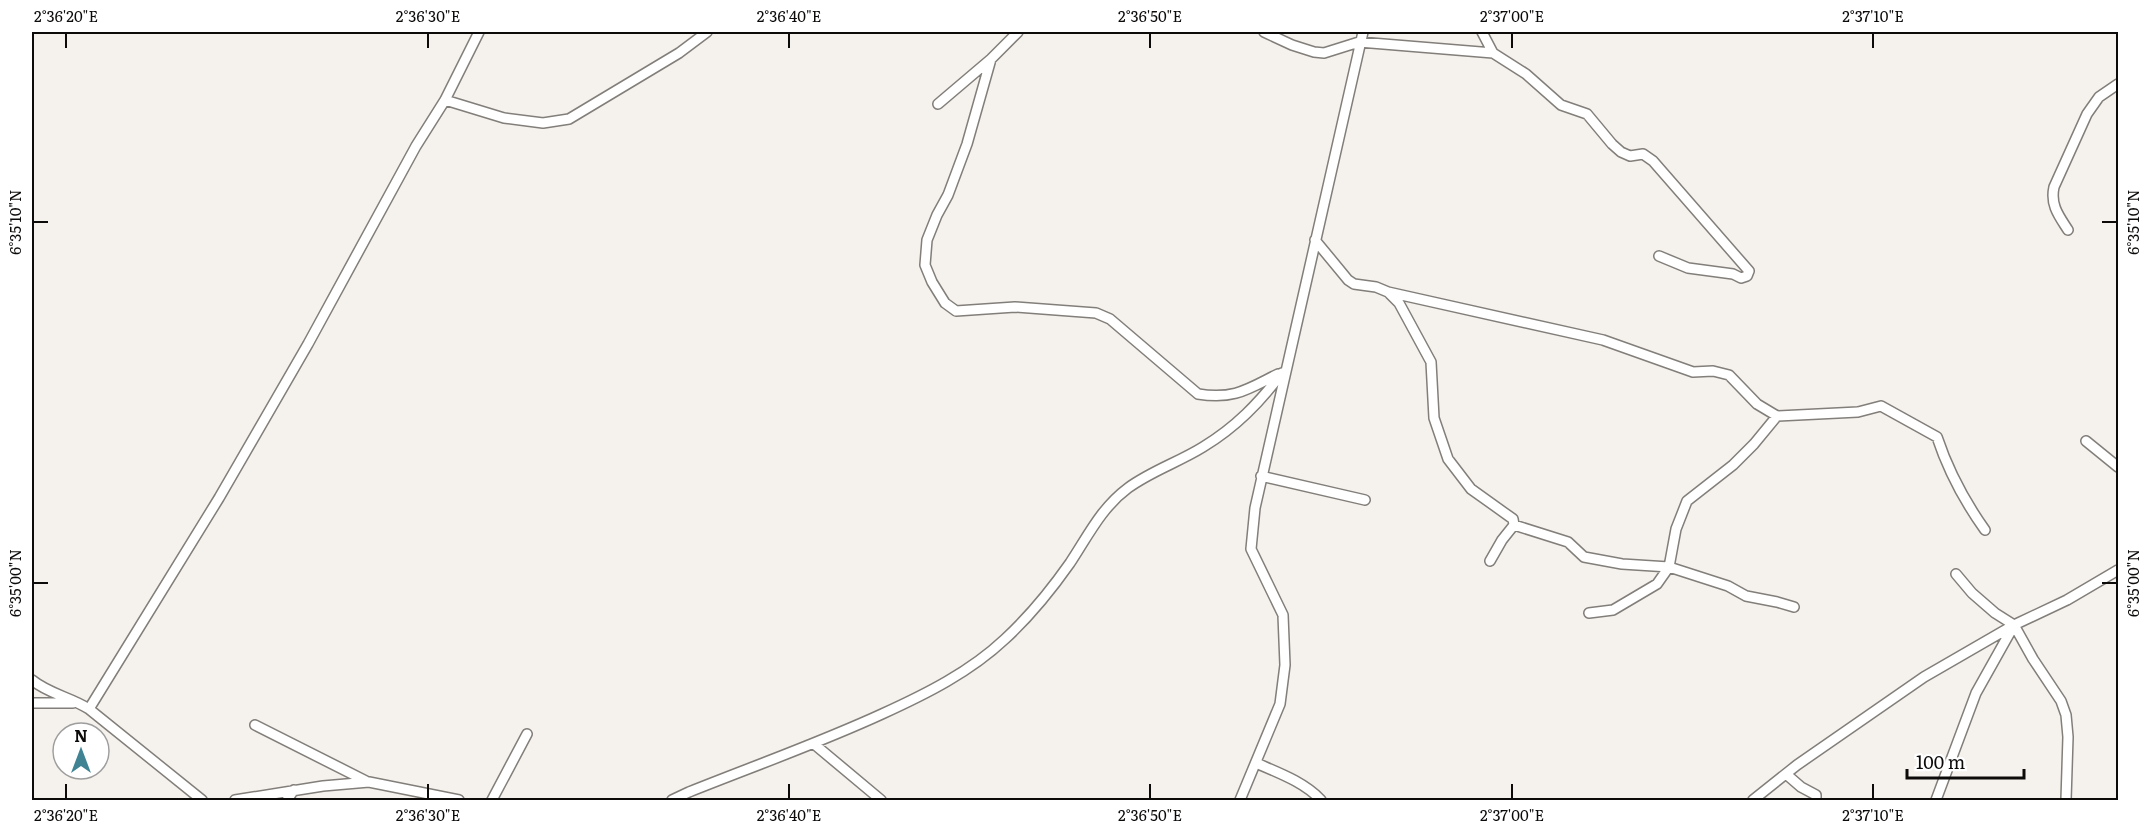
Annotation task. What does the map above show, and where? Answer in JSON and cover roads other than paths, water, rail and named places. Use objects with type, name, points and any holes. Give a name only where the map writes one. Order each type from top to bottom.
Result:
[{"type":"street","points":[[89,709],[219,498],[309,344],[416,146],[445,100],[479,32]]},
{"type":"street","points":[[445,100],[504,118],[543,123],[569,119],[680,52],[707,32]]},
{"type":"street","points":[[938,104],[991,59],[1018,32]]},
{"type":"street","points":[[1264,32],[1314,52],[1324,52],[1359,42],[1493,53],[1526,74],[1561,105],[1587,114],[1621,152],[1630,156],[1643,154],[1653,161],[1749,271],[1747,276],[1741,278],[1733,274],[1688,268],[1659,256]]},
{"type":"street","points":[[1240,801],[1280,704],[1285,665],[1283,615],[1266,582],[1251,544],[1260,476],[1362,32]]},
{"type":"street","points":[[1482,32],[1493,53]]},
{"type":"street","points":[[991,59],[967,144],[948,195],[927,240],[925,265],[945,303],[956,311],[1015,307],[1096,313],[1110,319],[1198,394],[1216,397],[1235,395],[1284,370]]},
{"type":"street","points":[[2068,230],[2053,205],[2054,187],[2087,114],[2099,97],[2118,84]]},
{"type":"street","points":[[1315,240],[1348,280],[1354,284],[1376,287],[1388,292],[1603,340],[1693,372],[1713,371],[1729,375],[1757,404],[1777,416],[1858,412],[1881,406],[1936,437],[1946,464],[1972,512],[1985,530]]},
{"type":"street","points":[[1388,292],[1402,309],[1431,362],[1434,418],[1448,459],[1471,489],[1508,513],[1513,519],[1514,525],[1490,561]]},
{"type":"street","points":[[672,801],[689,792],[814,744],[901,705],[956,676],[1004,640],[1039,605],[1107,507],[1128,488],[1203,447],[1233,426],[1261,401],[1284,370]]},
{"type":"street","points":[[1589,613],[1613,610],[1657,584],[1669,567],[1676,529],[1687,501],[1733,465],[1777,416]]},
{"type":"street","points":[[2086,441],[2117,463]]},
{"type":"street","points":[[1260,476],[1365,500]]},
{"type":"street","points":[[1514,525],[1568,542],[1584,557],[1622,564],[1669,567],[1728,586],[1746,596],[1794,608]]},
{"type":"street","points":[[1753,801],[1786,774],[1924,677],[2014,625],[2067,600],[2118,570]]},
{"type":"street","points":[[1956,574],[1972,593],[1995,613],[2014,625],[2061,701],[2066,715],[2068,754],[2066,801]]},
{"type":"street","points":[[1936,801],[1976,693],[2014,625]]},
{"type":"street","points":[[32,680],[44,690],[89,709],[202,801]]},
{"type":"street","points":[[32,703],[79,703]]},
{"type":"street","points":[[255,725],[369,782],[459,801]]},
{"type":"street","points":[[492,801],[527,734]]},
{"type":"street","points":[[814,744],[881,801]]},
{"type":"street","points":[[1256,763],[1305,786],[1321,801]]},
{"type":"street","points":[[1786,774],[1801,787],[1816,795],[1816,801]]},
{"type":"street","points":[[235,801],[294,790],[369,782]]},
{"type":"street","points":[[287,801],[294,790]]}]
